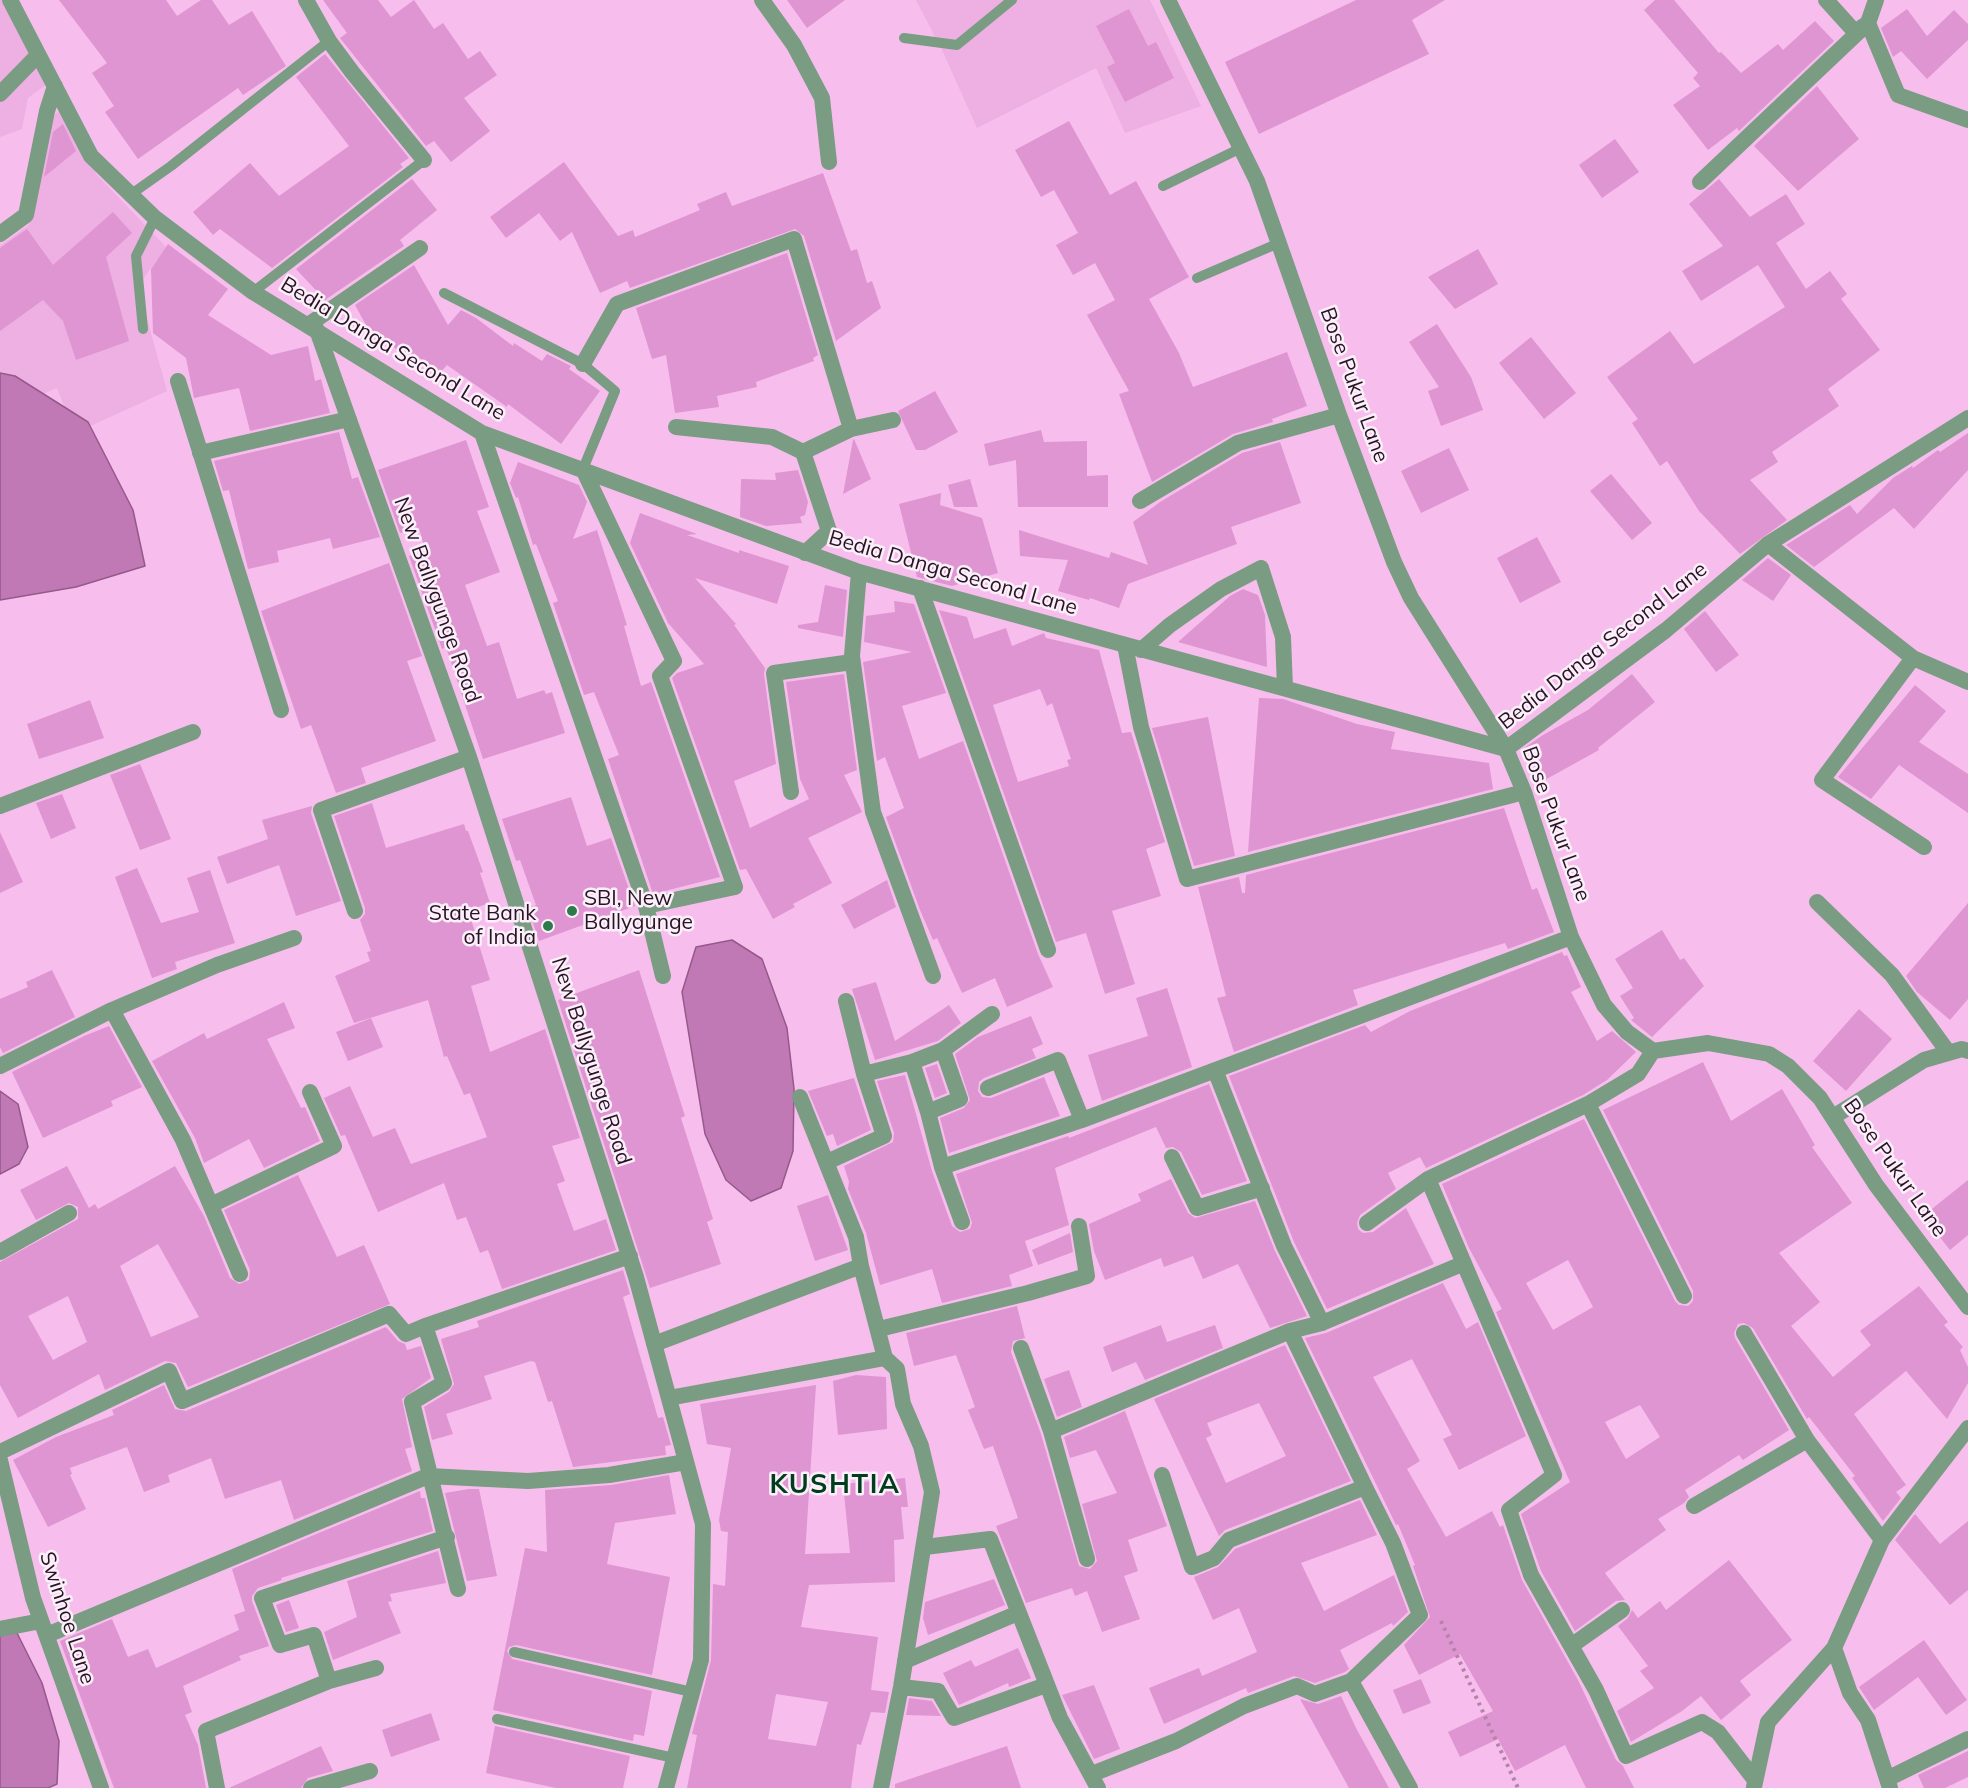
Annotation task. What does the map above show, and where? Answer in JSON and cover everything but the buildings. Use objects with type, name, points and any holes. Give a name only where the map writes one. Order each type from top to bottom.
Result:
[{"type":"street","name":"Bedia Danga Second Lane","points":[[10,0],[91,156],[155,218],[253,292],[482,433],[858,572],[1506,749],[1666,630],[1768,544],[1968,418]]},
{"type":"street","points":[[306,0],[329,41],[424,160]]},
{"type":"street","points":[[762,0],[794,45],[822,98],[829,162]]},
{"type":"street","name":"Bose Pukur Lane","points":[[1168,0],[1257,181],[1339,415],[1394,562],[1411,598],[1506,749],[1524,792],[1571,937],[1604,1005],[1627,1032],[1653,1051],[1708,1043],[1769,1054],[1788,1066],[1820,1098],[1876,1185],[1968,1307]]},
{"type":"street","points":[[1826,0],[1855,32],[1868,23]]},
{"type":"street","points":[[1700,182],[1868,23],[1876,0]]},
{"type":"street","points":[[1868,23],[1898,95],[1968,120]]},
{"type":"street","points":[[0,94],[38,55]]},
{"type":"street","points":[[0,234],[26,215],[55,86]]},
{"type":"street","points":[[583,364],[617,304],[794,239],[851,429]]},
{"type":"street","points":[[312,328],[420,248]]},
{"type":"street","name":"New Ballygunge Road","points":[[312,328],[349,419],[469,757],[630,1256],[703,1524],[701,1660],[666,1788]]},
{"type":"street","points":[[178,381],[281,710]]},
{"type":"street","points":[[1140,501],[1238,444],[1339,415]]},
{"type":"street","points":[[200,453],[349,419]]},
{"type":"street","points":[[803,452],[851,429],[892,420]]},
{"type":"street","points":[[676,427],[772,437],[803,452],[830,531],[806,553]]},
{"type":"street","points":[[482,433],[646,906],[663,976]]},
{"type":"street","points":[[583,469],[674,662],[660,676],[735,887],[646,906]]},
{"type":"street","points":[[1768,544],[1913,658],[1968,682]]},
{"type":"street","points":[[1286,688],[1283,636],[1261,568],[1221,589],[1170,626],[1133,647],[1141,727],[1187,879],[1524,792]]},
{"type":"street","points":[[858,572],[852,662],[873,812],[933,976]]},
{"type":"street","points":[[920,588],[1048,950]]},
{"type":"street","points":[[1913,658],[1822,780],[1923,847]]},
{"type":"street","points":[[791,792],[774,673],[852,662]]},
{"type":"street","points":[[2,801],[193,732]]},
{"type":"street","points":[[355,910],[321,810],[469,757]]},
{"type":"street","points":[[1817,902],[1892,975],[1948,1052]]},
{"type":"street","points":[[942,1167],[1082,1120],[1571,937]]},
{"type":"street","points":[[0,1066],[112,1010],[217,965],[294,938]]},
{"type":"street","points":[[827,1162],[884,1136],[864,1074],[846,1001]]},
{"type":"street","points":[[112,1010],[183,1140],[240,1274]]},
{"type":"street","points":[[864,1074],[912,1062],[943,1050],[992,1014]]},
{"type":"street","points":[[1833,1117],[1924,1060],[1962,1049],[1968,1051]]},
{"type":"street","points":[[928,1112],[960,1099],[943,1050]]},
{"type":"street","points":[[1367,1223],[1428,1179],[1588,1104],[1638,1074],[1653,1051]]},
{"type":"street","points":[[988,1088],[1058,1060],[1082,1120]]},
{"type":"street","points":[[912,1062],[942,1167],[962,1222]]},
{"type":"street","points":[[1215,1070],[1284,1246],[1322,1323]]},
{"type":"street","points":[[211,1205],[334,1146],[310,1092]]},
{"type":"street","points":[[800,1097],[856,1237],[861,1266],[885,1358],[897,1369],[903,1404],[921,1446],[932,1492],[901,1687],[881,1788]]},
{"type":"street","points":[[1588,1104],[1684,1296]]},
{"type":"street","points":[[1172,1157],[1197,1208],[1262,1188]]},
{"type":"street","points":[[1428,1179],[1462,1264],[1554,1475],[1509,1510],[1531,1575],[1596,1690],[1626,1756],[1702,1722],[1718,1732],[1754,1784]]},
{"type":"street","points":[[0,1252],[69,1213]]},
{"type":"street","points":[[879,1329],[1028,1293],[1087,1276],[1079,1226]]},
{"type":"street","points":[[0,1452],[170,1371],[182,1401],[389,1314],[406,1334],[630,1256]]},
{"type":"street","points":[[1052,1431],[1290,1331],[1322,1323],[1462,1264]]},
{"type":"street","points":[[654,1344],[861,1266]]},
{"type":"street","points":[[424,1326],[444,1383],[412,1402],[428,1476],[447,1537],[458,1589]]},
{"type":"street","points":[[925,1547],[990,1539],[1059,1718],[1095,1781],[1244,1706],[1297,1686],[1315,1694],[1351,1681],[1420,1615],[1393,1543],[1290,1331]]},
{"type":"street","points":[[1744,1333],[1807,1440],[1882,1540]]},
{"type":"street","points":[[1021,1348],[1052,1431],[1087,1559]]},
{"type":"street","points":[[669,1398],[885,1358]]},
{"type":"street","points":[[1754,1784],[1768,1722],[1834,1648],[1882,1540],[1968,1428]]},
{"type":"street","points":[[1694,1506],[1807,1440]]},
{"type":"street","name":"Swinhoe Lane","points":[[0,1460],[33,1598],[101,1788]]},
{"type":"street","points":[[0,1629],[44,1628],[428,1476],[528,1481],[609,1475],[686,1462]]},
{"type":"street","points":[[1162,1475],[1192,1567],[1214,1558],[1229,1540],[1365,1487]]},
{"type":"street","points":[[329,1681],[314,1635],[280,1645],[262,1598],[447,1537]]},
{"type":"street","points":[[1571,1646],[1622,1610]]},
{"type":"street","points":[[905,1661],[1018,1612]]},
{"type":"street","points":[[1834,1648],[1850,1693],[1868,1720],[1888,1783],[1968,1739]]},
{"type":"street","points":[[217,1788],[206,1731],[329,1681],[376,1668]]},
{"type":"street","points":[[1351,1681],[1410,1788]]},
{"type":"street","points":[[901,1687],[938,1691],[954,1718],[1046,1685]]},
{"type":"street","points":[[311,1788],[370,1771]]},
{"type":"lane","points":[[904,38],[957,45],[1012,0]]},
{"type":"lane","points":[[130,195],[329,41]]},
{"type":"lane","points":[[1163,186],[1241,148]]},
{"type":"lane","points":[[253,292],[424,160]]},
{"type":"lane","points":[[143,329],[136,256],[155,218]]},
{"type":"lane","points":[[1197,278],[1279,243]]},
{"type":"lane","points":[[444,293],[583,364],[615,391],[583,469]]},
{"type":"lane","points":[[514,1652],[692,1692]]},
{"type":"lane","points":[[497,1719],[674,1758]]},
{"type":"path","points":[[1420,1615],[1442,1622],[1518,1788]]},
{"type":"shaded area","points":[[0,0],[9,0],[51,81],[28,98],[22,129],[0,137]]},
{"type":"shaded area","points":[[916,0],[1150,0],[1201,106],[1125,133],[1096,68],[977,128],[943,52]]},
{"type":"shaded area","points":[[63,108],[97,175],[166,247],[138,286],[167,391],[75,433],[57,388],[0,411],[0,246],[29,225],[48,120]]},
{"type":"shaded area","points":[[0,373],[15,376],[88,422],[133,510],[145,566],[76,587],[0,600]]},
{"type":"shaded area","points":[[732,940],[762,959],[787,1028],[794,1089],[793,1151],[781,1188],[751,1201],[726,1180],[705,1134],[682,992],[696,947]]},
{"type":"shaded area","points":[[0,1091],[18,1104],[28,1147],[19,1164],[0,1174]]},
{"type":"shaded area","points":[[16,1631],[42,1683],[59,1741],[57,1784],[48,1788],[0,1788],[0,1636]]},
{"type":"place","name":"SBI, New Ballygunge","points":[[572,911]]},
{"type":"place","name":"State Bank of India","points":[[548,926]]},
{"type":"district","name":"KUSHTIA","points":[[835,1485]]}]
